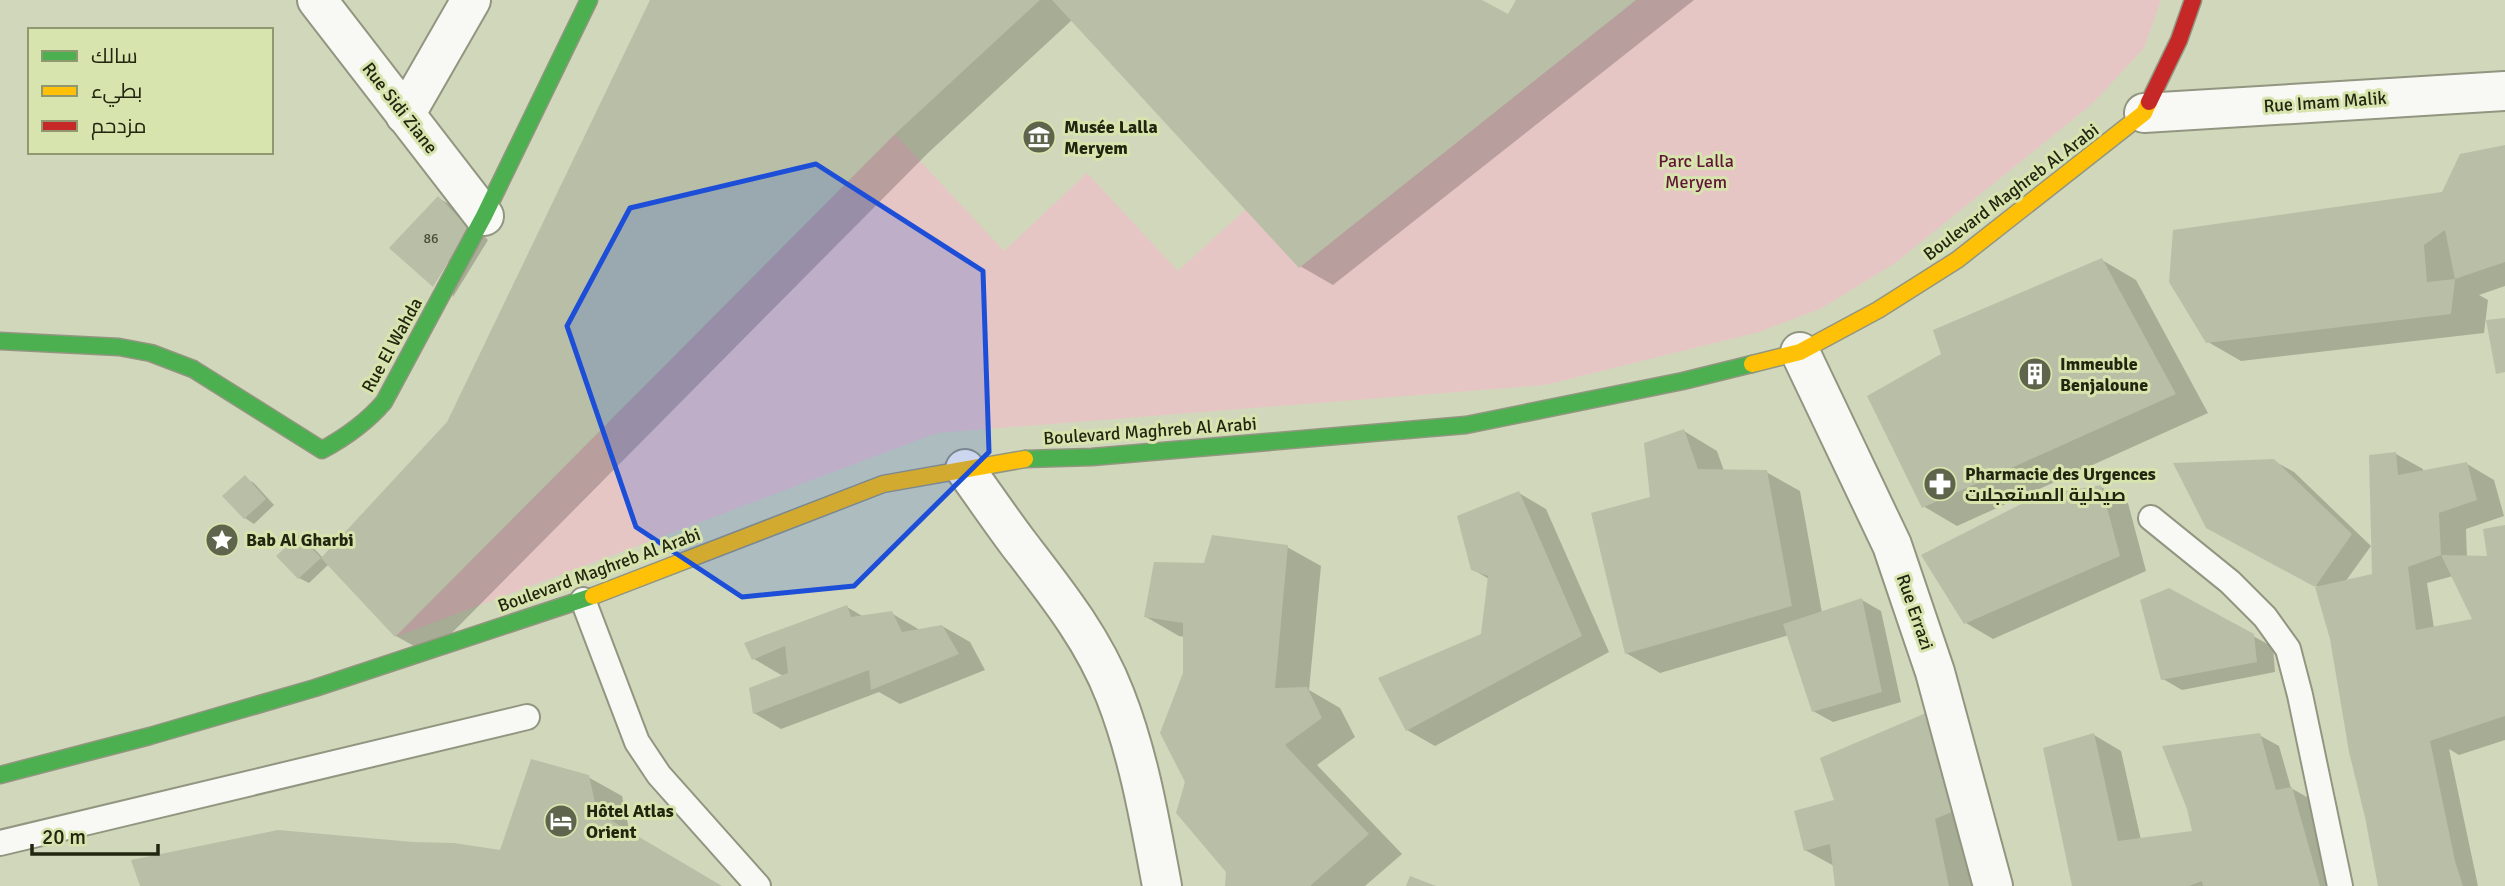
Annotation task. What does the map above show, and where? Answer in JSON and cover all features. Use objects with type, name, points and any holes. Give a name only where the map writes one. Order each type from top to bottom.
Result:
[{"type":"main road","name":"Rue El Wahda","points":[[0,341],[120,347],[151,353],[193,369],[322,450],[356,431],[384,402],[484,216],[589,0]]},
{"type":"main road","name":"Boulevard Maghreb Al Arabi","points":[[0,775],[150,736],[315,688],[583,600],[883,484],[1031,458],[1092,457],[1466,425],[1683,381],[1800,352],[1878,310],[1957,260],[2144,113],[2179,40],[2193,0]]},
{"type":"street","name":"Rue Sidi Ziane","points":[[317,0],[484,216]]},
{"type":"street","points":[[405,115],[471,0]]},
{"type":"street","name":"Rue Imam Malik","points":[[2144,113],[2505,91]]},
{"type":"street","name":"Rue Errazi","points":[[1800,352],[1892,545],[1936,672],[1993,886]]},
{"type":"street","points":[[965,469],[1057,592],[1094,650],[1115,693],[1133,744],[1162,886]]},
{"type":"lane","points":[[2151,519],[2230,582],[2265,617],[2288,649],[2340,886]]},
{"type":"lane","points":[[583,600],[637,742],[659,775],[759,884]]},
{"type":"lane","points":[[0,843],[527,716]]},
{"type":"highlighted area","points":[[816,164],[983,271],[989,452],[854,586],[742,597],[636,527],[567,326],[630,208]]},
{"type":"green space","name":"Parc Lalla Meryem","points":[[1636,0],[2161,0],[2144,48],[2092,104],[1895,263],[1822,308],[1759,332],[1545,385],[937,433],[395,637],[895,134],[1004,251],[1087,173],[1178,271],[1246,209],[1299,267]]},
{"type":"building","points":[[650,0],[1040,0],[895,134],[395,637],[321,558],[447,422]]},
{"type":"building","points":[[1052,0],[1482,0],[1508,14],[1516,0],[1636,0],[1299,268]]},
{"type":"building","points":[[2505,145],[2505,262],[2455,279],[2451,314],[2206,343],[2169,282],[2173,230],[2442,192],[2460,154]],"holes":[[[2445,230],[2455,279],[2427,282],[2424,245]]]},
{"type":"building","points":[[438,196],[469,228],[433,287],[389,248]]},
{"type":"building","name":"Immeuble Benjaloune","points":[[2102,258],[2176,394],[1922,508],[1867,396],[1941,354],[1933,330]]},
{"type":"building","points":[[2505,318],[2505,372],[2496,374],[2486,320]]},
{"type":"building","points":[[1684,429],[1698,469],[1767,470],[1792,606],[1625,654],[1591,513],[1650,497],[1644,443]]},
{"type":"building","points":[[2396,452],[2398,475],[2467,462],[2477,500],[2439,513],[2441,555],[2487,556],[2483,529],[2505,525],[2505,716],[2430,741],[2455,861],[2463,886],[2378,886],[2349,752],[2330,639],[2315,587],[2372,574],[2369,455]],"holes":[[[2441,555],[2472,619],[2416,630],[2408,567]]]},
{"type":"building","points":[[2274,459],[2352,534],[2315,587],[2206,528],[2173,463]]},
{"type":"building","points":[[245,475],[266,499],[244,519],[222,496]]},
{"type":"building","points":[[2101,485],[2120,556],[1964,624],[1921,555],[2037,496]]},
{"type":"building","points":[[1519,491],[1582,636],[1406,731],[1378,678],[1481,634],[1488,576],[1471,570],[1457,516]]},
{"type":"building","points":[[299,535],[321,558],[298,579],[276,556]]},
{"type":"building","points":[[1212,535],[1288,545],[1275,688],[1307,687],[1322,718],[1285,745],[1369,834],[1310,886],[1225,886],[1226,872],[1176,813],[1185,782],[1160,733],[1183,673],[1183,623],[1144,617],[1154,562],[1204,563]]},
{"type":"building","points":[[2169,588],[2254,634],[2257,662],[2161,680],[2140,600]]},
{"type":"building","points":[[1862,598],[1882,692],[1812,712],[1783,624]]},
{"type":"building","points":[[847,605],[851,617],[892,611],[902,632],[942,625],[959,654],[871,690],[869,670],[753,714],[749,688],[788,673],[785,646],[752,660],[744,643]]},
{"type":"building","points":[[1933,710],[1959,809],[1935,819],[1949,886],[1835,886],[1830,844],[1804,851],[1794,811],[1834,800],[1820,758]]},
{"type":"building","points":[[2094,733],[2118,841],[2192,831],[2187,809],[2162,746],[2260,733],[2276,790],[2292,787],[2320,886],[2203,886],[2202,881],[2189,886],[2072,886],[2043,748]]},
{"type":"building","name":"Hôtel Atlas Orient","points":[[531,759],[589,775],[597,812],[722,886],[140,886],[131,860],[278,830],[454,843],[500,850]]},
{"type":"building","points":[[1410,876],[1436,886],[1406,886]]},
{"type":"traffic: fast","points":[[0,341],[119,347],[151,353],[193,369],[322,450],[331,445],[363,423],[384,402],[484,216],[589,0]]},
{"type":"traffic: fast","points":[[1025,459],[1092,457],[1466,425],[1683,381],[1752,364]]},
{"type":"traffic: fast","points":[[0,775],[150,736],[315,688],[593,596]]},
{"type":"traffic: slow","points":[[1752,364],[1800,352],[1878,310],[1957,260],[2144,113],[2149,102]]},
{"type":"traffic: slow","points":[[593,596],[883,484],[1025,459]]},
{"type":"traffic: jam","points":[[2149,102],[2179,40],[2193,0]]},
{"type":"place","name":"Musée Lalla Meryem","points":[[1039,137]]},
{"type":"place","name":"Immeuble Benjaloune","points":[[2035,374]]},
{"type":"place","name":"Pharmacie des Urgences صيدلية المستعجلات","points":[[1940,484]]},
{"type":"place","name":"Bab Al Gharbi","points":[[222,540]]},
{"type":"place","name":"Hôtel Atlas Orient","points":[[561,821]]}]
